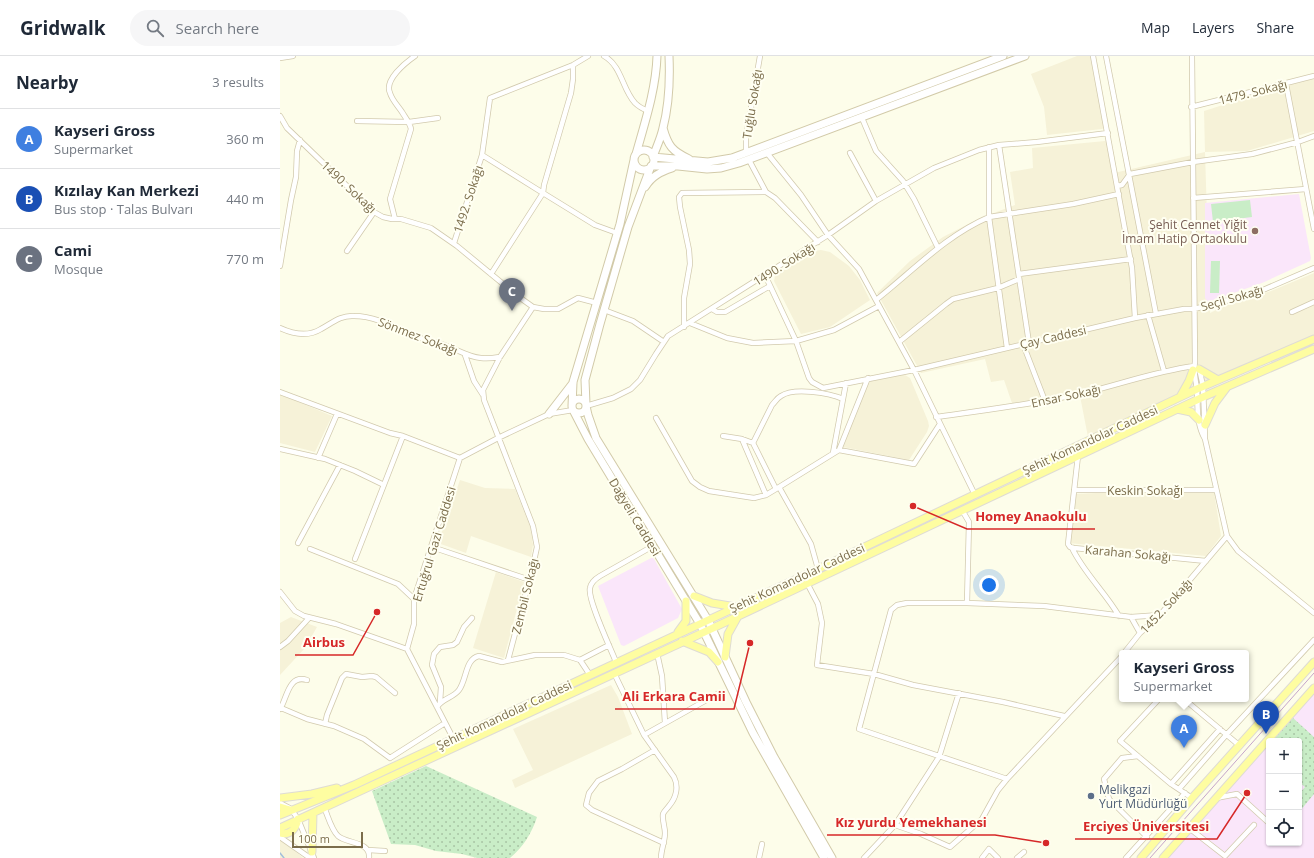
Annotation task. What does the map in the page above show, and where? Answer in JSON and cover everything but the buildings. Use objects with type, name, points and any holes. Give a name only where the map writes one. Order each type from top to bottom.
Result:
[{"type":"main road","name":"Şehit Komandolar Caddesi","points":[[280,815],[354,785],[818,569],[1180,397],[1314,340]]},
{"type":"main road","name":"Şehit Komandolar Caddesi","points":[[280,828],[713,628],[739,614],[1177,409],[1314,349]]},
{"type":"main road","points":[[1180,397],[1195,367],[1218,380]]},
{"type":"main road","points":[[1177,409],[1191,412],[1202,422],[1228,386]]},
{"type":"main road","points":[[694,596],[712,603],[736,607]]},
{"type":"main road","points":[[677,634],[686,621],[686,601]]},
{"type":"main road","points":[[725,657],[728,634],[739,614]]},
{"type":"main road","points":[[682,642],[709,652],[718,662]]},
{"type":"main road","points":[[1141,858],[1192,798],[1314,662]]},
{"type":"main road","points":[[1163,858],[1314,688]]},
{"type":"main road","points":[[280,798],[312,794],[354,785]]},
{"type":"main road","points":[[280,807],[291,810]]},
{"type":"main road","points":[[312,856],[313,814]]},
{"type":"main road","points":[[280,833],[284,834],[291,832],[296,828],[298,819]]},
{"type":"street","points":[[280,58],[293,56]]},
{"type":"street","points":[[395,219],[390,199],[411,129],[409,122],[390,94],[389,88],[392,78],[415,56]]},
{"type":"street","points":[[491,274],[543,194],[544,185],[571,93],[573,66],[588,56]]},
{"type":"street","points":[[604,56],[615,65],[632,99],[640,107],[648,111]]},
{"type":"street","points":[[572,408],[574,401],[578,399],[583,400],[586,405],[585,411],[576,413],[572,408],[574,382],[617,233],[655,82],[657,56]]},
{"type":"street","points":[[639,197],[663,128],[668,94],[669,56]]},
{"type":"street","name":"Tuğlu Sokağı","points":[[748,156],[747,131],[760,56]]},
{"type":"street","points":[[1003,56],[748,156],[721,168],[707,169],[678,166],[651,166],[642,169],[636,166],[635,157],[641,150],[647,150],[653,157],[708,162],[719,161],[748,156],[767,153],[1025,56]]},
{"type":"street","points":[[1093,56],[1130,259],[1135,318]]},
{"type":"street","points":[[1106,56],[1156,314]]},
{"type":"street","points":[[1192,56],[1195,367],[1200,388],[1202,433],[1205,439]]},
{"type":"street","name":"1492. Sokağı","points":[[454,243],[482,155],[490,98],[573,66]]},
{"type":"street","name":"1479. Sokağı","points":[[1192,107],[1314,76]]},
{"type":"street","points":[[1286,84],[1314,228]]},
{"type":"street","name":"1490. Sokağı","points":[[280,116],[287,128],[374,212],[383,217],[401,219],[431,228],[454,243],[533,307]]},
{"type":"street","points":[[357,121],[409,122],[438,118]]},
{"type":"street","points":[[862,118],[876,151],[902,179],[904,185],[914,199],[938,248]]},
{"type":"street","points":[[663,128],[668,142],[673,149],[678,154],[692,161]]},
{"type":"street","name":"1490. Sokağı","points":[[586,405],[613,398],[631,389],[640,380],[668,336],[818,242],[876,201],[934,168],[979,150],[998,145],[1037,142],[1108,133]]},
{"type":"street","points":[[1117,186],[1122,185],[1130,174],[1193,162],[1252,154],[1298,142],[1314,136]]},
{"type":"street","points":[[280,266],[296,177],[297,151],[300,140]]},
{"type":"street","points":[[998,145],[1029,343]]},
{"type":"street","points":[[989,148],[989,216],[1007,348]]},
{"type":"street","points":[[767,153],[801,195],[828,235],[859,269],[914,370],[975,495]]},
{"type":"street","points":[[850,153],[876,201]]},
{"type":"street","points":[[482,155],[543,194],[596,225],[617,233]]},
{"type":"street","points":[[748,156],[766,192],[775,198],[818,242]]},
{"type":"street","points":[[639,197],[649,181],[656,174],[678,166]]},
{"type":"street","points":[[1193,198],[1306,189]]},
{"type":"street","points":[[684,327],[684,298],[690,264],[689,250],[679,197],[682,193],[766,192]]},
{"type":"street","points":[[876,300],[947,240],[989,216],[1073,204],[1119,194]]},
{"type":"street","name":"Dağyeli Caddesi","points":[[639,197],[628,227],[587,371],[585,391],[588,415],[596,438],[713,628],[746,702],[774,757],[832,858]]},
{"type":"street","points":[[347,252],[374,212]]},
{"type":"street","points":[[899,342],[953,299],[998,288],[1019,276],[1130,259]]},
{"type":"street","name":"Seçil Sokağı","points":[[1194,309],[1256,293],[1314,268]]},
{"type":"street","name":"Çay Caddesi","points":[[765,275],[796,341],[809,378],[812,382],[823,388],[914,370],[1148,315],[1184,309],[1194,309]]},
{"type":"street","points":[[712,309],[717,312],[724,312],[770,286]]},
{"type":"street","points":[[483,395],[485,385],[500,358],[533,307],[558,309],[578,298],[597,303]]},
{"type":"street","points":[[1292,312],[1314,302]]},
{"type":"street","points":[[690,323],[727,338],[753,343],[796,341],[834,330],[879,306]]},
{"type":"street","points":[[604,310],[633,321],[664,342]]},
{"type":"street","points":[[1148,315],[1164,371]]},
{"type":"street","name":"Sönmez Sokağı","points":[[280,328],[290,333],[312,333],[321,330],[341,318],[354,316],[373,319],[392,325],[419,338],[466,354],[482,358],[500,358]]},
{"type":"street","points":[[1023,344],[1045,401]]},
{"type":"street","name":"Zembil Sokağı","points":[[466,354],[474,381],[483,395],[498,438],[533,526],[537,547],[530,580],[508,660]]},
{"type":"street","name":"Ensar Sokağı","points":[[936,416],[1045,401],[1086,392],[1164,371],[1195,367]]},
{"type":"street","points":[[839,450],[868,378]]},
{"type":"street","points":[[549,414],[574,382]]},
{"type":"street","points":[[833,453],[846,383]]},
{"type":"street","points":[[280,392],[460,458],[549,414],[572,408]]},
{"type":"street","points":[[752,443],[772,405],[781,396],[793,392],[821,392],[833,394],[843,399]]},
{"type":"street","points":[[1200,399],[1205,439],[1227,536],[1238,551],[1314,613]]},
{"type":"street","name":"Dağyeli Caddesi","points":[[572,408],[588,439],[700,624],[753,733],[824,858]]},
{"type":"street","points":[[318,458],[337,414]]},
{"type":"street","points":[[656,418],[692,481],[709,491],[754,498],[766,495],[839,450],[914,464],[940,424]]},
{"type":"street","points":[[355,559],[403,436]]},
{"type":"street","points":[[723,436],[742,439],[752,443],[811,544],[818,569]]},
{"type":"street","points":[[742,439],[766,495]]},
{"type":"street","points":[[280,449],[340,465],[384,485]]},
{"type":"street","name":"Karahan Sokağı","points":[[1078,456],[1068,544],[1072,548],[1206,561]]},
{"type":"street","name":"Ertuğrul Gazi Caddesi","points":[[407,649],[414,624],[414,599],[460,458]]},
{"type":"street","points":[[298,543],[340,465]]},
{"type":"street","name":"Keskin Sokağı","points":[[1074,490],[1216,490]]},
{"type":"street","points":[[962,510],[969,522],[967,603]]},
{"type":"street","name":"1452. Sokağı","points":[[1127,650],[1140,633],[1160,616],[1227,536]]},
{"type":"street","points":[[616,662],[592,602],[590,589],[593,582],[653,546]]},
{"type":"street","points":[[432,547],[530,580]]},
{"type":"street","points":[[1072,548],[1082,567],[1106,596],[1119,616]]},
{"type":"street","points":[[310,549],[398,584],[414,599]]},
{"type":"street","points":[[807,583],[818,604],[822,623],[817,664],[874,674],[913,685],[1003,702],[1064,716]]},
{"type":"street","points":[[280,592],[295,611],[309,618],[336,624],[407,649],[453,738]]},
{"type":"street","points":[[1007,780],[859,729],[891,610],[897,606],[907,603],[967,603],[1044,606],[1131,617],[1160,616]]},
{"type":"street","points":[[1131,617],[1140,633]]},
{"type":"street","points":[[280,647],[288,641],[309,618]]},
{"type":"street","points":[[440,702],[441,687],[432,665],[434,654],[440,647],[453,645],[457,642],[464,627],[472,618]]},
{"type":"street","points":[[1179,789],[1227,734],[1314,640]]},
{"type":"street","points":[[580,660],[609,645]]},
{"type":"street","points":[[657,653],[662,676],[665,723]]},
{"type":"street","points":[[437,707],[440,702],[460,689],[471,661],[476,656],[482,656],[502,662],[535,655],[564,655],[580,660],[590,675]]},
{"type":"street","name":"1452. Sokağı","points":[[895,825],[921,834],[950,848],[982,819],[998,790],[1064,716],[1119,659]]},
{"type":"street","points":[[614,673],[644,735],[674,777],[677,787],[673,801],[664,813],[663,818],[665,831],[661,858]]},
{"type":"street","points":[[325,724],[327,715],[342,678],[346,674],[362,677],[376,677],[395,693]]},
{"type":"street","points":[[307,680],[300,679],[294,682],[285,695],[281,709],[307,719],[334,726],[364,739],[390,758],[392,767]]},
{"type":"street","points":[[644,735],[720,693]]},
{"type":"street","points":[[864,858],[895,825],[939,757],[959,693]]},
{"type":"street","points":[[1156,702],[1120,741],[1172,784],[1192,798]]},
{"type":"street","points":[[1188,702],[1240,746]]},
{"type":"street","points":[[390,758],[445,723]]},
{"type":"street","points":[[1172,784],[1220,729]]},
{"type":"street","points":[[655,750],[598,781],[589,793],[586,805],[592,810],[664,843]]},
{"type":"street","points":[[1138,756],[1122,758],[1104,779],[1109,799],[1147,837]]},
{"type":"street","points":[[1126,858],[1147,837],[1185,793]]},
{"type":"street","points":[[1216,798],[1237,794],[1266,820]]},
{"type":"street","points":[[280,803],[291,810],[298,819],[312,856]]},
{"type":"street","points":[[324,807],[338,835],[344,839],[364,846],[368,850],[369,858]]},
{"type":"street","points":[[1189,828],[1225,856],[1254,825]]},
{"type":"street","points":[[280,836],[312,856]]},
{"type":"street","points":[[759,858],[762,844]]},
{"type":"street","points":[[982,858],[989,849],[998,858]]},
{"type":"street","points":[[368,850],[385,851]]},
{"type":"street","points":[[1017,858],[1024,852]]},
{"type":"shaded area","points":[[1077,56],[1091,56],[1105,127],[1102,129],[1047,135],[1044,107],[1031,74]]},
{"type":"shaded area","points":[[1314,78],[1314,131],[1247,151],[1205,152],[1204,111]]},
{"type":"shaded area","points":[[1105,141],[1107,143],[1114,173],[1205,152],[1210,313],[1222,307],[1271,291],[1314,273],[1314,335],[1231,371],[1088,437],[1080,396],[1012,403],[1004,380],[991,382],[985,359],[921,373],[877,293],[910,261],[943,237],[978,219],[1015,205],[1010,172],[1033,168],[1032,148]]},
{"type":"shaded area","name":"Şehit Cennet Yiğit İmam Hatip Ortaokulu","points":[[1299,194],[1311,258],[1310,261],[1262,283],[1208,302],[1205,298],[1205,203]]},
{"type":"shaded area","points":[[821,250],[830,252],[849,266],[860,280],[870,300],[830,327],[801,334],[774,281],[775,276],[814,251]]},
{"type":"shaded area","points":[[903,374],[910,378],[929,426],[927,432],[909,460],[843,447],[867,385],[872,380]]},
{"type":"shaded area","points":[[280,394],[332,416],[315,452],[280,443]]},
{"type":"shaded area","points":[[460,480],[485,488],[515,489],[531,529],[533,545],[531,557],[471,536],[466,553],[438,543]]},
{"type":"shaded area","points":[[1118,492],[1214,492],[1221,536],[1206,556],[1068,543],[1075,494]]},
{"type":"shaded area","points":[[653,557],[682,609],[678,618],[624,646],[621,645],[598,586]]},
{"type":"shaded area","points":[[496,572],[524,582],[504,658],[473,648]]},
{"type":"shaded area","points":[[291,617],[317,627],[305,648],[280,675],[280,623]]},
{"type":"shaded area","points":[[611,685],[618,697],[632,734],[515,788],[512,780],[533,770],[513,729]]},
{"type":"shaded area","points":[[1314,693],[1314,858],[1168,858],[1266,746],[1266,846],[1302,846],[1302,738],[1274,738]]},
{"type":"shaded area","points":[[280,840],[287,844],[303,858],[280,858]]},
{"type":"green space","points":[[1250,200],[1252,217],[1213,222],[1211,204]]},
{"type":"green space","points":[[1211,261],[1220,261],[1219,293],[1210,293]]},
{"type":"green space","points":[[1293,718],[1314,737],[1314,794],[1302,809],[1302,790],[1305,787],[1302,784],[1302,738],[1275,738]]},
{"type":"green space","points":[[426,766],[537,817],[530,834],[519,849],[510,858],[477,858],[462,854],[436,851],[415,845],[391,844],[372,791]]},
{"type":"waterway","points":[[280,853],[284,858]]},
{"type":"tram line","points":[[1150,858],[1314,673]]},
{"type":"place","name":"Şehit Cennet Yiğit İmam Hatip Ortaokulu","points":[[1255,231]]},
{"type":"place","name":"Cami","points":[[512,311]]},
{"type":"place","name":"Homey Anaokulu","points":[[913,506]]},
{"type":"place","name":"Airbus","points":[[377,612]]},
{"type":"place","name":"Ali Erkara Camii","points":[[750,643]]},
{"type":"place","name":"Kızılay Kan Merkezi","points":[[1266,734]]},
{"type":"place","name":"Kayseri Gross","points":[[1184,748]]},
{"type":"place","name":"Erciyes Üniversitesi","points":[[1247,793]]},
{"type":"place","name":"Melikgazi Yurt Müdürlüğü","points":[[1091,796]]},
{"type":"place","name":"Kız yurdu Yemekhanesi","points":[[1046,843]]}]
